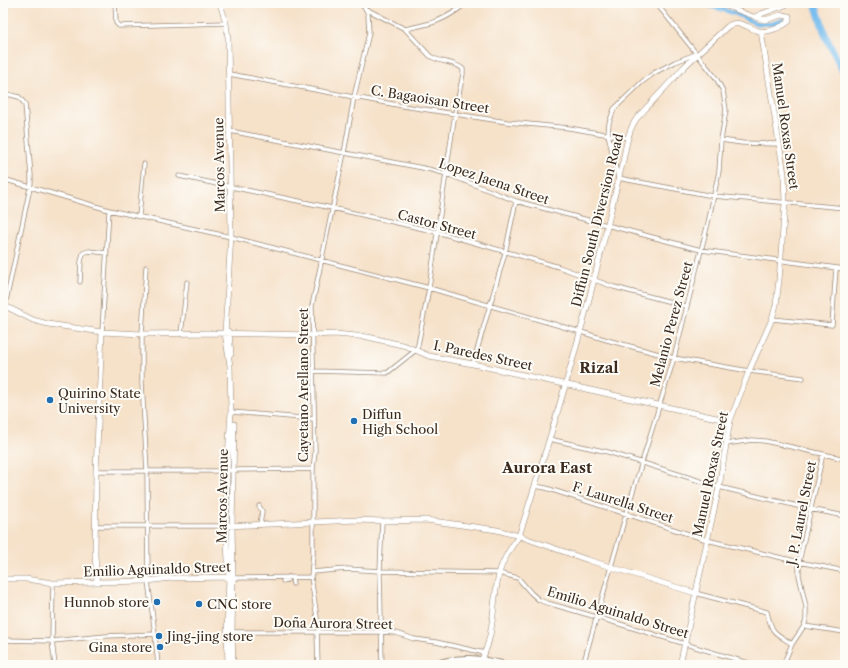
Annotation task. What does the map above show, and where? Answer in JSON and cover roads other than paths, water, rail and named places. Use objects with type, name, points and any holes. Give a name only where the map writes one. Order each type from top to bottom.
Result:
[{"type":"main road","points":[[434,665],[449,660],[483,659],[507,665]]},
{"type":"street","points":[[115,3],[116,23],[119,26],[226,23]]},
{"type":"street","name":"Marcos Avenue","points":[[220,3],[226,23],[228,38],[231,186],[231,237],[227,332],[232,412],[229,471],[231,578],[228,665]]},
{"type":"street","points":[[314,372],[387,373],[416,350],[429,288],[447,174],[454,113],[464,74],[463,69],[460,66],[435,60],[405,29],[365,8],[360,3]]},
{"type":"street","points":[[405,29],[428,25],[440,21],[466,3]]},
{"type":"street","name":"Melanio Perez Street","points":[[583,665],[610,566],[674,358],[719,171],[721,140],[726,110],[723,91],[716,78],[656,3]]},
{"type":"street","points":[[717,3],[765,20],[781,15],[789,16],[789,21],[786,24],[761,31]]},
{"type":"street","points":[[755,17],[791,3]]},
{"type":"street","name":"Cayetano Arellano Street","points":[[318,665],[318,631],[311,577],[313,469],[315,452],[312,306],[368,33],[368,14],[365,8]]},
{"type":"street","name":"Diffun South Diversion Road","points":[[483,659],[492,624],[499,573],[511,548],[519,536],[566,384],[608,226],[631,127],[637,118],[686,66],[732,23],[736,22],[761,31]]},
{"type":"street","name":"Manuel Roxas Street","points":[[680,665],[719,486],[730,421],[749,371],[772,319],[776,299],[785,203],[784,174],[761,31]]},
{"type":"street","points":[[697,55],[666,66],[654,73],[642,82],[614,109],[609,123],[608,134],[618,178],[713,196],[845,208]]},
{"type":"street","name":"C. Bagaoisan Street","points":[[229,74],[403,106],[507,122],[545,124],[628,138]]},
{"type":"street","points":[[3,93],[19,97],[25,104],[31,176],[30,188],[4,306]]},
{"type":"street","name":"Lopez Jaena Street","points":[[230,131],[428,169],[447,174],[516,201],[701,250],[845,269]]},
{"type":"street","points":[[721,140],[742,143],[780,144]]},
{"type":"street","points":[[139,216],[144,164]]},
{"type":"street","name":"Castor Street","points":[[179,176],[231,186],[437,232],[505,253],[558,267],[614,287],[686,306]]},
{"type":"street","points":[[3,179],[109,210],[231,237],[429,288],[674,358],[749,371],[803,378]]},
{"type":"street","points":[[473,364],[505,253],[516,201]]},
{"type":"street","points":[[97,582],[95,555],[96,471],[99,435],[102,332],[109,210]]},
{"type":"street","points":[[80,282],[80,262],[83,253],[89,251],[107,253]]},
{"type":"street","points":[[146,267],[142,334],[142,383],[147,471],[148,581],[158,665]]},
{"type":"street","points":[[772,319],[832,325],[836,268]]},
{"type":"street","points":[[181,334],[187,282]]},
{"type":"street","name":"I. Paredes Street","points":[[4,306],[33,320],[48,324],[102,332],[142,334],[227,332],[313,335],[335,334],[368,337],[406,346],[429,356],[566,384],[730,421]]},
{"type":"street","points":[[232,412],[314,418]]},
{"type":"street","points":[[549,439],[608,452],[719,486],[810,509],[845,516]]},
{"type":"street","points":[[726,444],[752,440],[765,441],[845,459]]},
{"type":"street","name":"J. P. Laurel Street","points":[[804,626],[806,613],[800,581],[799,562],[823,454]]},
{"type":"street","points":[[96,471],[229,471],[313,469]]},
{"type":"street","name":"F. Laurella Street","points":[[535,486],[546,488],[707,540],[799,562],[845,571]]},
{"type":"street","points":[[259,506],[262,510],[260,524]]},
{"type":"street","points":[[95,526],[229,526],[357,520],[426,520],[497,530],[695,592],[767,612],[773,632],[792,644]]},
{"type":"street","points":[[382,521],[380,571],[380,632],[382,665]]},
{"type":"street","name":"Emilio Aguinaldo Street","points":[[312,572],[347,569],[499,573],[518,578],[531,593],[539,600],[547,604],[597,617],[684,645],[756,665]]},
{"type":"street","name":"Emilio Aguinaldo Street","points":[[3,579],[26,579],[53,583],[148,581],[171,578],[311,577]]},
{"type":"street","points":[[283,581],[290,578],[293,584]]},
{"type":"street","points":[[53,583],[52,641],[55,665]]},
{"type":"street","points":[[783,665],[792,644],[804,626],[845,632]]},
{"type":"street","name":"Doña Aurora Street","points":[[229,632],[318,631],[396,633],[414,639],[436,642],[483,659]]},
{"type":"street","name":"Marcos Avenue","points":[[229,632],[233,665]]},
{"type":"street","points":[[3,640],[52,641],[106,636],[155,634]]},
{"type":"street","points":[[457,665],[462,659]]},
{"type":"waterway","points":[[699,3],[734,13],[755,23],[771,24],[786,19]]},
{"type":"waterway","points":[[815,3],[826,37],[845,75]]},
{"type":"place","name":"Quirino State University","points":[[50,400]]},
{"type":"place","name":"Diffun High School","points":[[354,421]]},
{"type":"place","name":"Hunnob store","points":[[157,602]]},
{"type":"place","name":"CNC store","points":[[199,604]]},
{"type":"place","name":"Jing-jing store","points":[[159,636]]},
{"type":"place","name":"Gina store","points":[[160,647]]},
{"type":"district","name":"Rizal","points":[[599,367]]},
{"type":"district","name":"Aurora East","points":[[547,467]]}]
